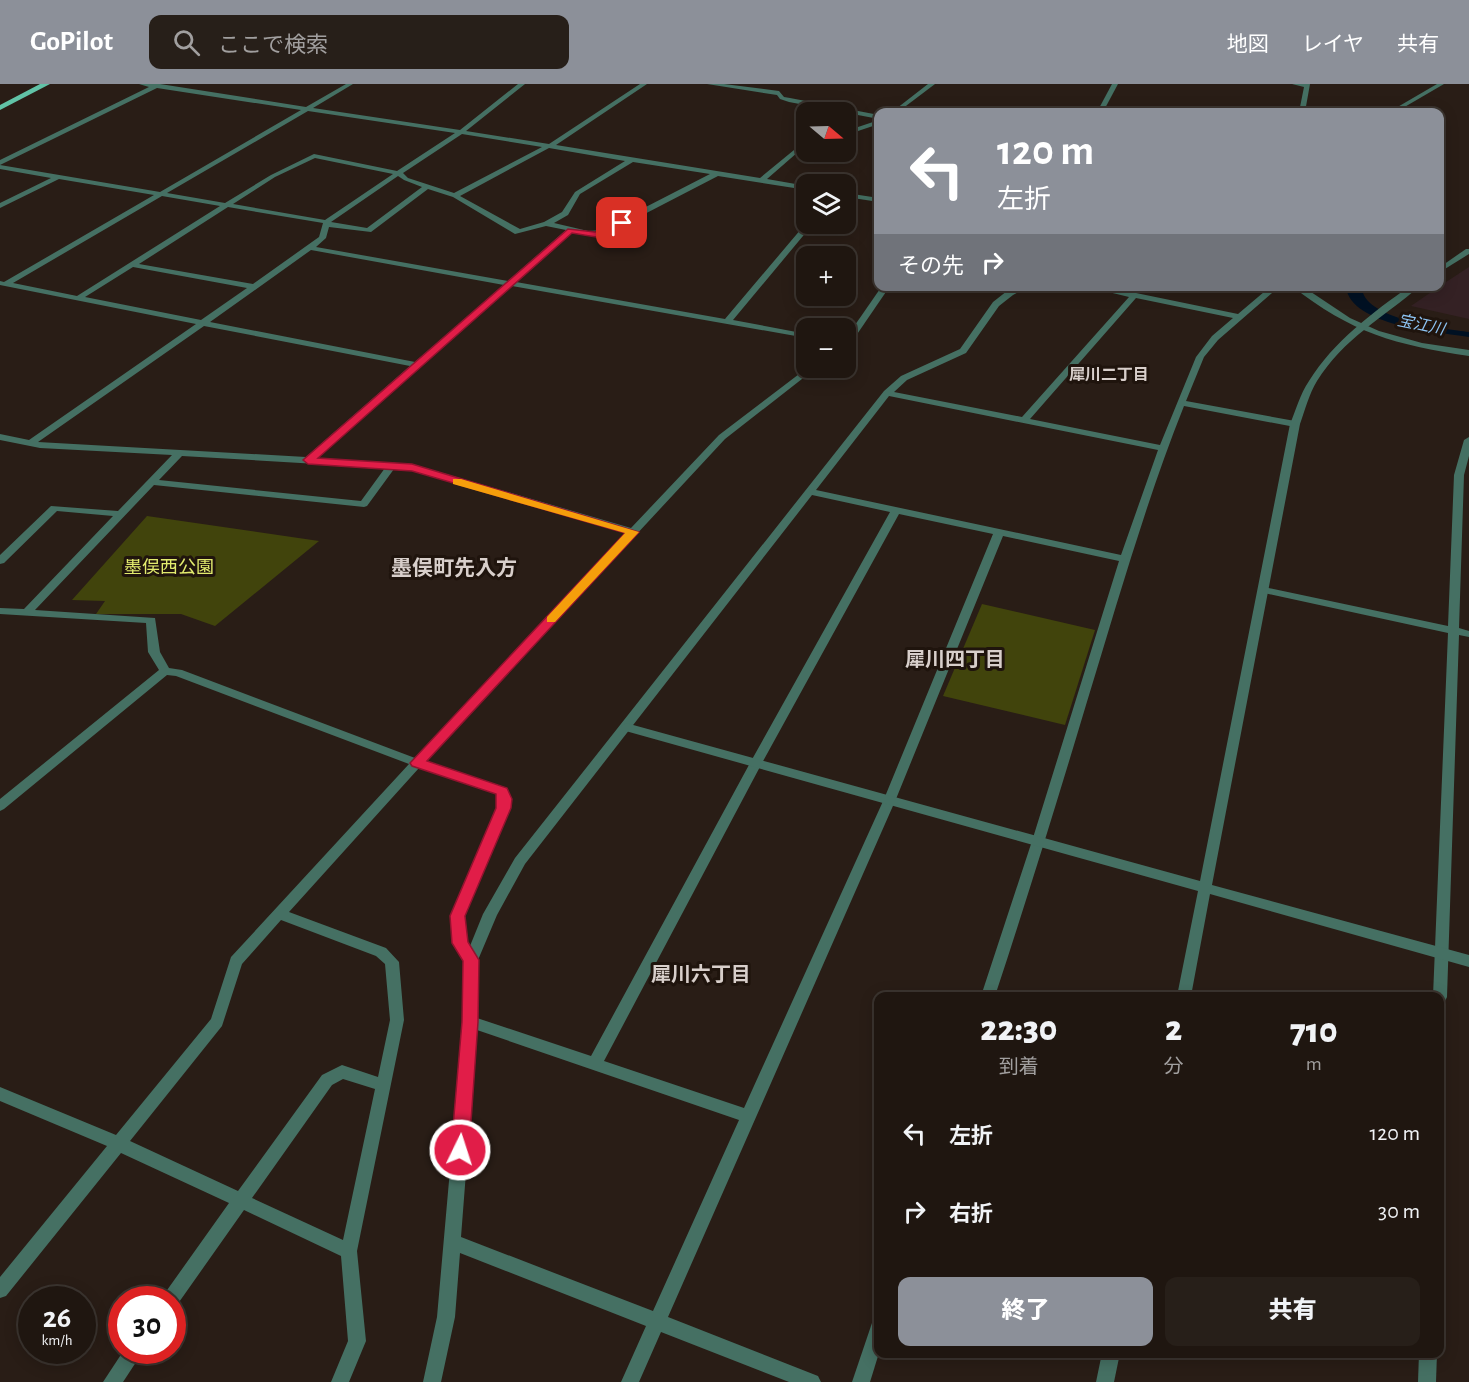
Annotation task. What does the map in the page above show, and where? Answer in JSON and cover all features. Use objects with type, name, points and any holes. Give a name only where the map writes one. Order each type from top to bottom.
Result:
[{"type":"main road","points":[[0,108],[46,84]]},
{"type":"street","points":[[142,84],[461,132],[796,186]]},
{"type":"street","points":[[2,285],[350,84]]},
{"type":"street","points":[[30,444],[310,248],[322,238],[327,223],[461,132],[522,84]]},
{"type":"street","points":[[455,196],[477,181],[550,146],[644,84]]},
{"type":"street","points":[[710,84],[732,85],[779,93],[782,98],[789,100],[874,119]]},
{"type":"street","points":[[900,108],[932,84]]},
{"type":"street","points":[[1102,108],[1115,84]]},
{"type":"street","points":[[1295,84],[1307,85],[1303,108]]},
{"type":"street","points":[[1399,108],[1441,84]]},
{"type":"street","points":[[0,165],[158,85]]},
{"type":"street","points":[[856,129],[874,122]]},
{"type":"street","points":[[761,181],[796,151]]},
{"type":"street","points":[[79,298],[273,176],[314,156],[399,173],[406,179],[455,196],[518,232],[546,224],[565,213],[584,189],[633,159]]},
{"type":"street","points":[[0,165],[57,177],[368,230],[428,186]]},
{"type":"street","points":[[546,224],[596,234],[603,232],[716,174]]},
{"type":"street","points":[[0,206],[57,177]]},
{"type":"street","points":[[856,197],[874,200]]},
{"type":"street","points":[[308,460],[571,230]]},
{"type":"street","points":[[727,322],[801,234]]},
{"type":"street","points":[[310,248],[796,334]]},
{"type":"street","points":[[1444,267],[1469,251]]},
{"type":"street","points":[[132,265],[254,287]]},
{"type":"street","points":[[2,285],[79,298],[416,365]]},
{"type":"street","points":[[856,329],[882,291]]},
{"type":"street","points":[[432,1382],[446,1317],[453,1242],[470,1022],[471,960],[490,914],[520,861],[812,492],[887,393],[904,378],[963,351],[996,304],[1015,291]]},
{"type":"street","points":[[1111,291],[1238,317]]},
{"type":"street","points":[[989,992],[1039,841],[1125,559],[1181,403],[1200,357],[1215,338],[1270,291]]},
{"type":"street","points":[[1303,291],[1322,305],[1418,344],[1469,353]]},
{"type":"street","points":[[1185,992],[1295,424],[1312,383],[1328,360],[1365,324],[1409,291]]},
{"type":"street","points":[[1024,420],[1134,296]]},
{"type":"street","points":[[0,1290],[217,1022],[236,961],[417,763],[722,437],[800,378]]},
{"type":"street","points":[[887,393],[1163,448]]},
{"type":"street","points":[[1181,403],[1295,424]]},
{"type":"street","points":[[0,437],[30,444],[412,467],[633,532]]},
{"type":"street","points":[[1440,992],[1459,475],[1469,440]]},
{"type":"street","points":[[26,614],[178,454]]},
{"type":"street","points":[[153,482],[364,504],[391,466]]},
{"type":"street","points":[[812,492],[1125,559]]},
{"type":"street","points":[[0,561],[55,508],[122,514]]},
{"type":"street","points":[[596,1063],[756,763],[896,510]]},
{"type":"street","points":[[630,1382],[890,800],[999,532]]},
{"type":"street","points":[[1264,590],[1469,634]]},
{"type":"street","points":[[0,612],[151,620],[154,652],[165,671]]},
{"type":"street","points":[[0,806],[165,671],[178,673],[417,763],[502,791],[505,799],[504,808],[458,916],[460,943],[471,960]]},
{"type":"street","points":[[626,727],[1469,961]]},
{"type":"street","points":[[279,914],[381,952],[392,962],[397,1020],[349,1251],[357,1341],[340,1382]]},
{"type":"street","points":[[470,1022],[748,1116]]},
{"type":"street","points":[[180,1286],[327,1080],[342,1072],[383,1084]]},
{"type":"street","points":[[0,1094],[119,1144],[349,1251]]},
{"type":"street","points":[[453,1242],[812,1382]]},
{"type":"street","points":[[861,1382],[874,1342]]},
{"type":"street","points":[[1105,1382],[1110,1358]]},
{"type":"street","points":[[1427,1382],[1428,1358]]},
{"type":"street","points":[[112,1382],[125,1364]]},
{"type":"shaded area","points":[[1469,267],[1469,319],[1411,306],[1433,291],[1444,291],[1444,283]]},
{"type":"green space","name":"墨俣西公園","points":[[147,516],[319,541],[215,626],[181,614],[96,614],[105,601],[72,600]]},
{"type":"green space","points":[[982,604],[1095,630],[1065,725],[943,696]]},
{"type":"water","name":"宝江川","points":[[1348,291],[1363,291],[1366,298],[1375,307],[1390,315],[1425,325],[1469,332],[1469,337],[1398,325],[1363,311],[1351,300]]},
{"type":"slow traffic","points":[[457,481],[633,532],[551,620]]},
{"type":"district","name":"犀川二丁目","points":[[1109,375]]},
{"type":"district","name":"墨俣町先入方","points":[[454,568]]},
{"type":"district","name":"犀川四丁目","points":[[955,660]]},
{"type":"district","name":"犀川六丁目","points":[[701,975]]},
{"type":"route","points":[[460,1150],[470,1022],[471,960],[460,943],[458,916],[476,869],[504,808],[505,799],[502,791],[417,763],[633,532],[412,467],[308,460],[571,230],[596,234],[622,223]]}]
